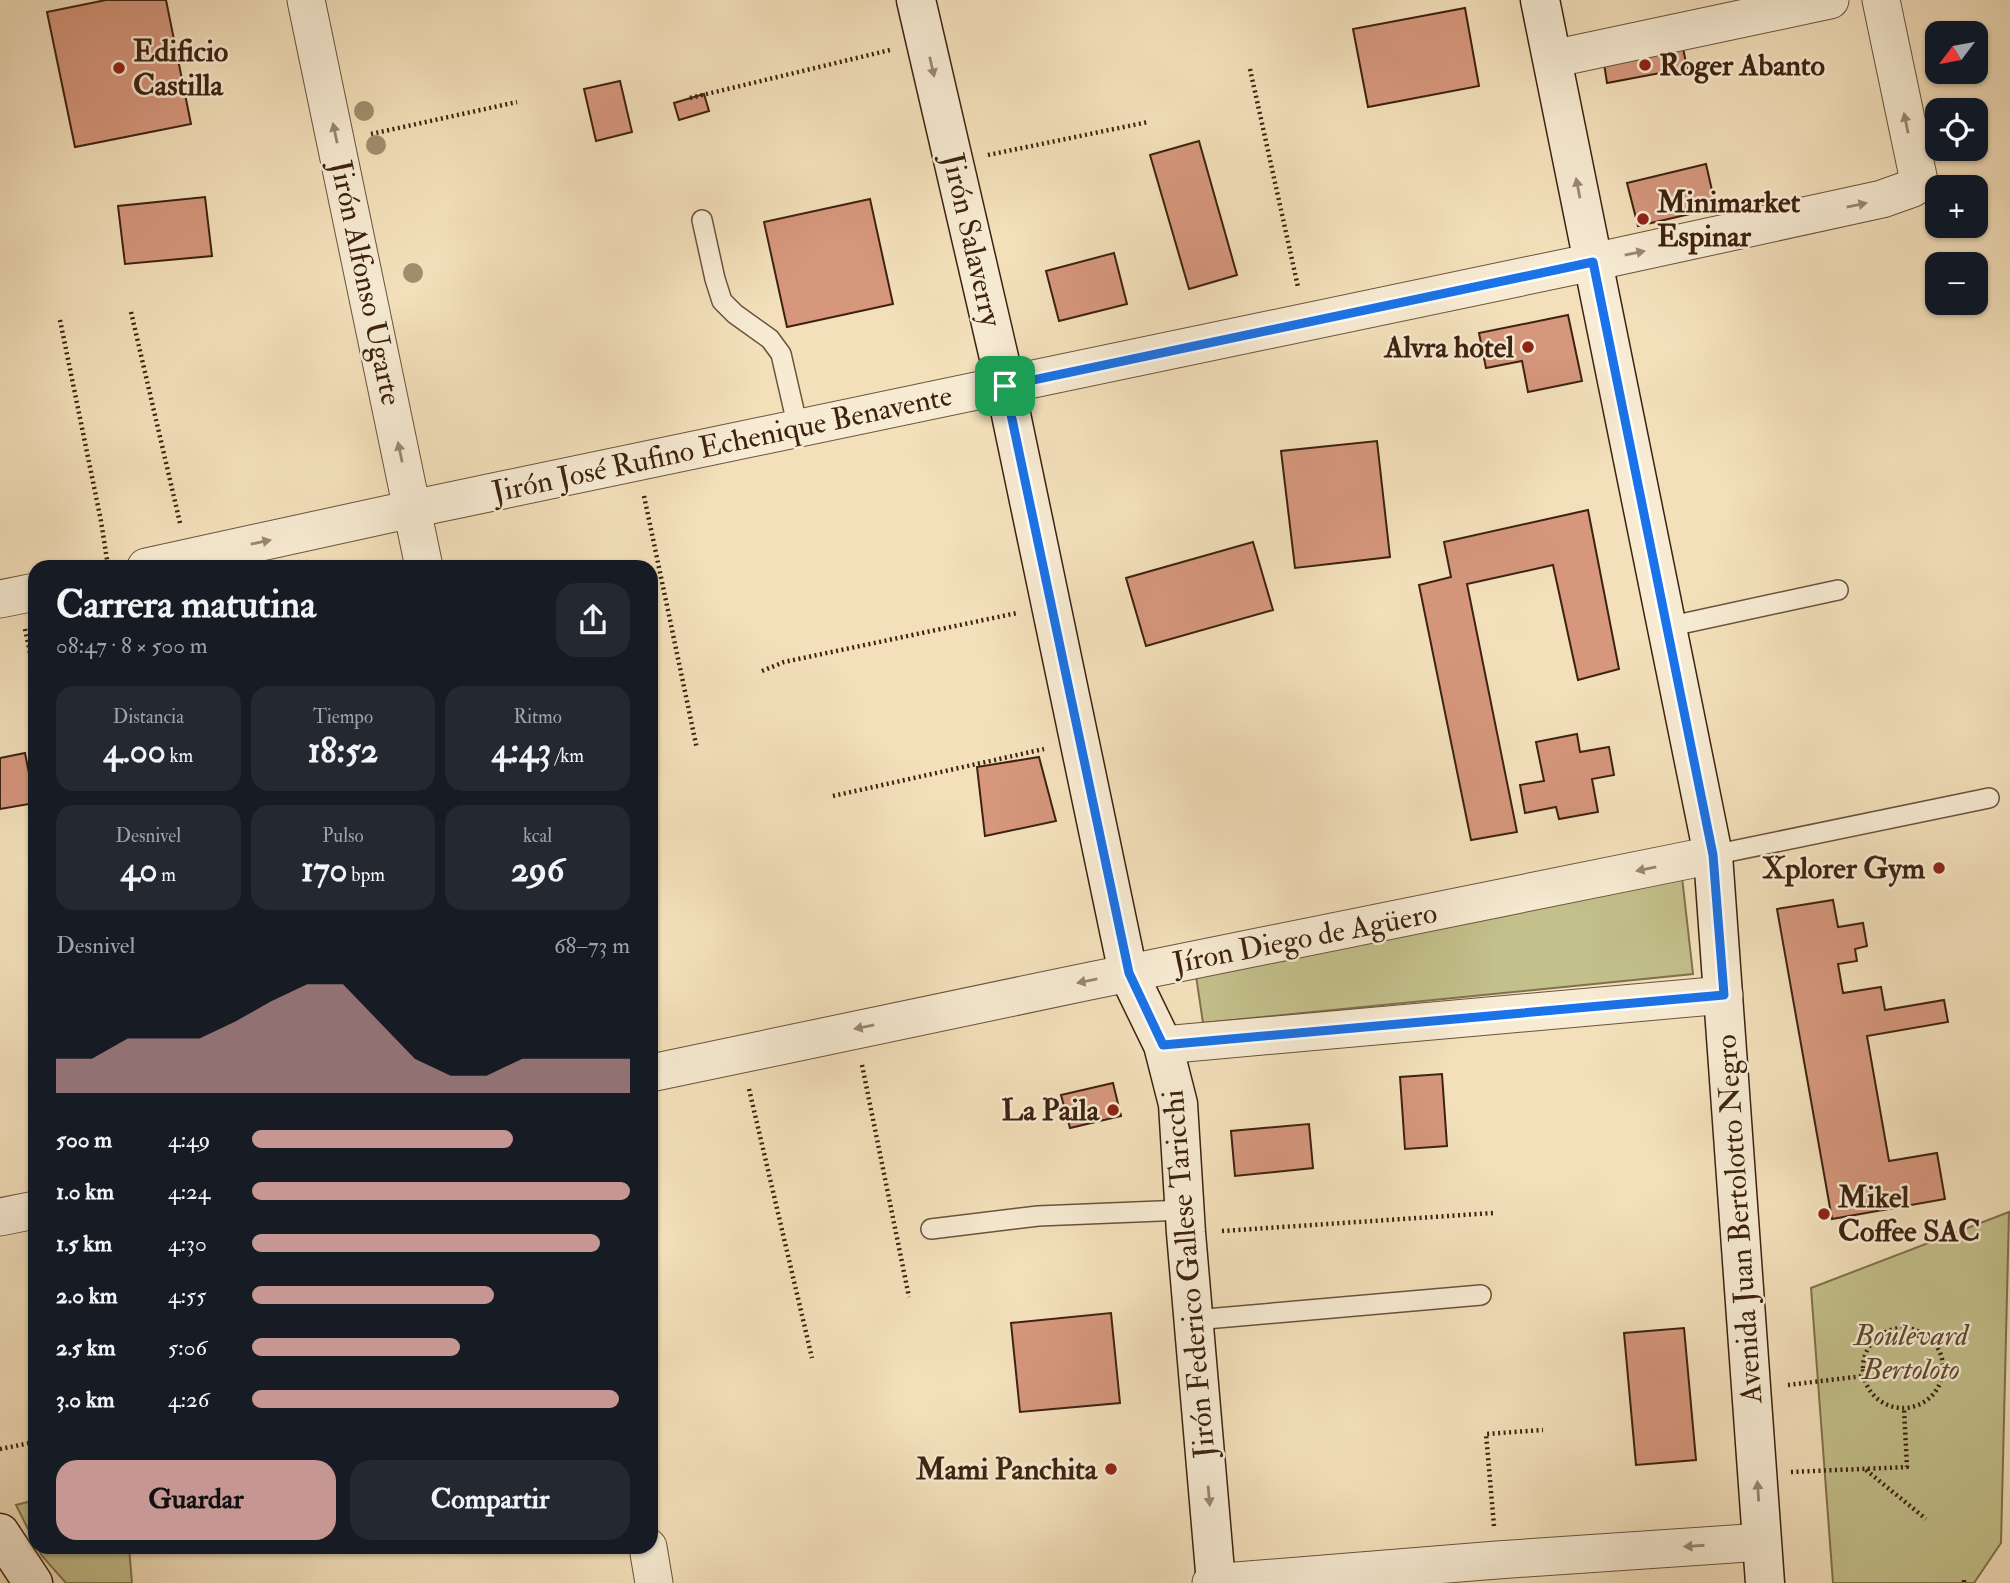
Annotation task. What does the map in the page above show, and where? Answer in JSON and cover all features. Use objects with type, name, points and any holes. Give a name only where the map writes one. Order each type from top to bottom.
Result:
[{"type":"main road","name":"Jirón Salaverry","points":[[916,0],[1005,386],[1129,973]]},
{"type":"main road","name":"Avenida Juan Bertolotto Negro","points":[[1540,0],[1713,855],[1765,1583]]},
{"type":"main road","name":"Jirón Federico Gallese Taricchi","points":[[1129,973],[1163,1045],[1178,1104],[1214,1583]]},
{"type":"main road","points":[[0,1533],[33,1583]]},
{"type":"main road","points":[[0,1577],[1,1583]]},
{"type":"street","name":"Jirón Alfonso Ugarte","points":[[306,0],[423,560]]},
{"type":"street","points":[[1552,59],[1830,0]]},
{"type":"street","name":"Jirón José Rufino Echenique Benavente","points":[[175,560],[1882,199],[1913,188],[1919,181],[1881,0]]},
{"type":"street","name":"Jíron Diego de Agüero","points":[[658,1071],[1713,855]]},
{"type":"street","points":[[1163,1045],[1724,995]]},
{"type":"street","points":[[0,1217],[28,1211]]},
{"type":"street","points":[[1214,1583],[1762,1542]]},
{"type":"street","points":[[650,1554],[654,1583]]},
{"type":"lane","points":[[702,220],[722,301],[735,314],[770,339],[781,354],[798,428]]},
{"type":"lane","points":[[1667,627],[1838,590]]},
{"type":"lane","points":[[1713,855],[1989,798]]},
{"type":"lane","points":[[932,1229],[1038,1216],[1185,1221]]},
{"type":"lane","points":[[1194,1320],[1481,1294]]},
{"type":"path","points":[[690,98],[926,41]]},
{"type":"path","points":[[1250,69],[1306,322]]},
{"type":"path","points":[[336,141],[517,102]]},
{"type":"path","points":[[953,159],[1005,153],[1148,122]]},
{"type":"path","points":[[131,312],[188,557]]},
{"type":"path","points":[[60,320],[102,521],[107,560]]},
{"type":"path","points":[[637,462],[657,560]]},
{"type":"path","points":[[658,562],[697,749]]},
{"type":"path","points":[[17,596],[28,645]]},
{"type":"path","points":[[762,671],[784,662],[1051,605]]},
{"type":"path","points":[[833,796],[1079,741]]},
{"type":"path","points":[[855,1029],[909,1297]]},
{"type":"path","points":[[741,1053],[812,1357]]},
{"type":"path","points":[[1185,1221],[1493,1213]]},
{"type":"path","points":[[1900,1328],[1914,1329],[1935,1343],[1944,1367],[1942,1380],[1928,1401],[1904,1409],[1890,1406],[1878,1399],[1863,1376],[1867,1349],[1876,1338],[1887,1331],[1900,1328]]},
{"type":"path","points":[[1751,1389],[1863,1376]]},
{"type":"path","points":[[1757,1474],[1907,1467],[1904,1409]]},
{"type":"path","points":[[1497,1560],[1486,1434],[1543,1430]]},
{"type":"path","points":[[0,1449],[28,1443]]},
{"type":"path","points":[[1866,1469],[1926,1519]]},
{"type":"green space","points":[[1682,877],[1693,974],[1203,1023],[1195,969]]},
{"type":"green space","name":"Boulevard Bertoloto","points":[[2009,1212],[2001,1543],[1974,1583],[1833,1583],[1811,1288]]},
{"type":"green space","points":[[28,1502],[28,1529],[16,1505]]},
{"type":"green space","points":[[41,1554],[130,1554],[132,1583],[66,1583]]},
{"type":"building","name":"Edificio Castilla","points":[[106,0],[166,0],[191,124],[75,147],[47,12]]},
{"type":"building","points":[[1465,8],[1479,86],[1368,107],[1353,29]]},
{"type":"building","name":"Roger Abanto","points":[[1683,48],[1687,68],[1607,83],[1604,63]]},
{"type":"building","points":[[620,81],[632,132],[596,141],[584,89]]},
{"type":"building","points":[[704,94],[709,111],[679,120],[674,103]]},
{"type":"building","points":[[1199,141],[1237,275],[1189,289],[1150,155]]},
{"type":"building","points":[[1706,164],[1716,208],[1638,226],[1627,183]]},
{"type":"building","points":[[205,197],[212,256],[125,264],[118,206]]},
{"type":"building","points":[[870,199],[893,304],[787,327],[764,222]]},
{"type":"building","points":[[1114,253],[1127,304],[1059,321],[1046,271]]},
{"type":"building","name":"Alvra hotel","points":[[1568,315],[1582,381],[1528,392],[1522,361],[1486,368],[1479,333]]},
{"type":"building","points":[[1377,441],[1390,557],[1295,568],[1281,451]]},
{"type":"building","points":[[1588,510],[1619,669],[1578,680],[1553,565],[1467,584],[1517,832],[1471,840],[1419,585],[1451,577],[1444,542]]},
{"type":"building","points":[[1253,542],[1273,610],[1146,646],[1126,578]]},
{"type":"building","points":[[1577,734],[1580,752],[1609,747],[1614,775],[1592,779],[1598,812],[1559,819],[1556,807],[1525,813],[1520,785],[1544,781],[1536,742]]},
{"type":"building","points":[[25,753],[28,768],[28,804],[0,809],[0,758]]},
{"type":"building","points":[[1039,757],[1056,821],[985,836],[977,767]]},
{"type":"building","points":[[1833,900],[1838,927],[1863,923],[1867,946],[1855,949],[1857,961],[1838,964],[1843,993],[1881,987],[1885,1010],[1944,1000],[1948,1022],[1867,1036],[1889,1161],[1937,1153],[1945,1199],[1832,1219],[1777,909]]},
{"type":"building","points":[[1442,1074],[1447,1146],[1405,1149],[1400,1077]]},
{"type":"building","points":[[1113,1083],[1121,1116],[1070,1128],[1061,1095]]},
{"type":"building","points":[[1309,1124],[1313,1168],[1235,1176],[1231,1131]]},
{"type":"building","points":[[1111,1313],[1120,1403],[1020,1412],[1011,1323]]},
{"type":"building","points":[[1684,1328],[1696,1460],[1636,1465],[1624,1333]]},
{"type":"place","name":"Roger Abanto","points":[[1645,65]]},
{"type":"place","name":"Edificio Castilla","points":[[119,68]]},
{"type":"place","name":"Minimarket Espinar","points":[[1643,219]]},
{"type":"place","name":"Alvra hotel","points":[[1528,347]]},
{"type":"place","name":"Xplorer Gym","points":[[1939,868]]},
{"type":"place","name":"La Paila","points":[[1113,1110]]},
{"type":"place","name":"Mikel Coffee SAC","points":[[1824,1214]]},
{"type":"place","name":"Mami Panchita","points":[[1111,1469]]},
{"type":"route","points":[[1593,262],[1713,855],[1724,995],[1163,1045],[1129,973],[1005,386],[1593,262]]}]
